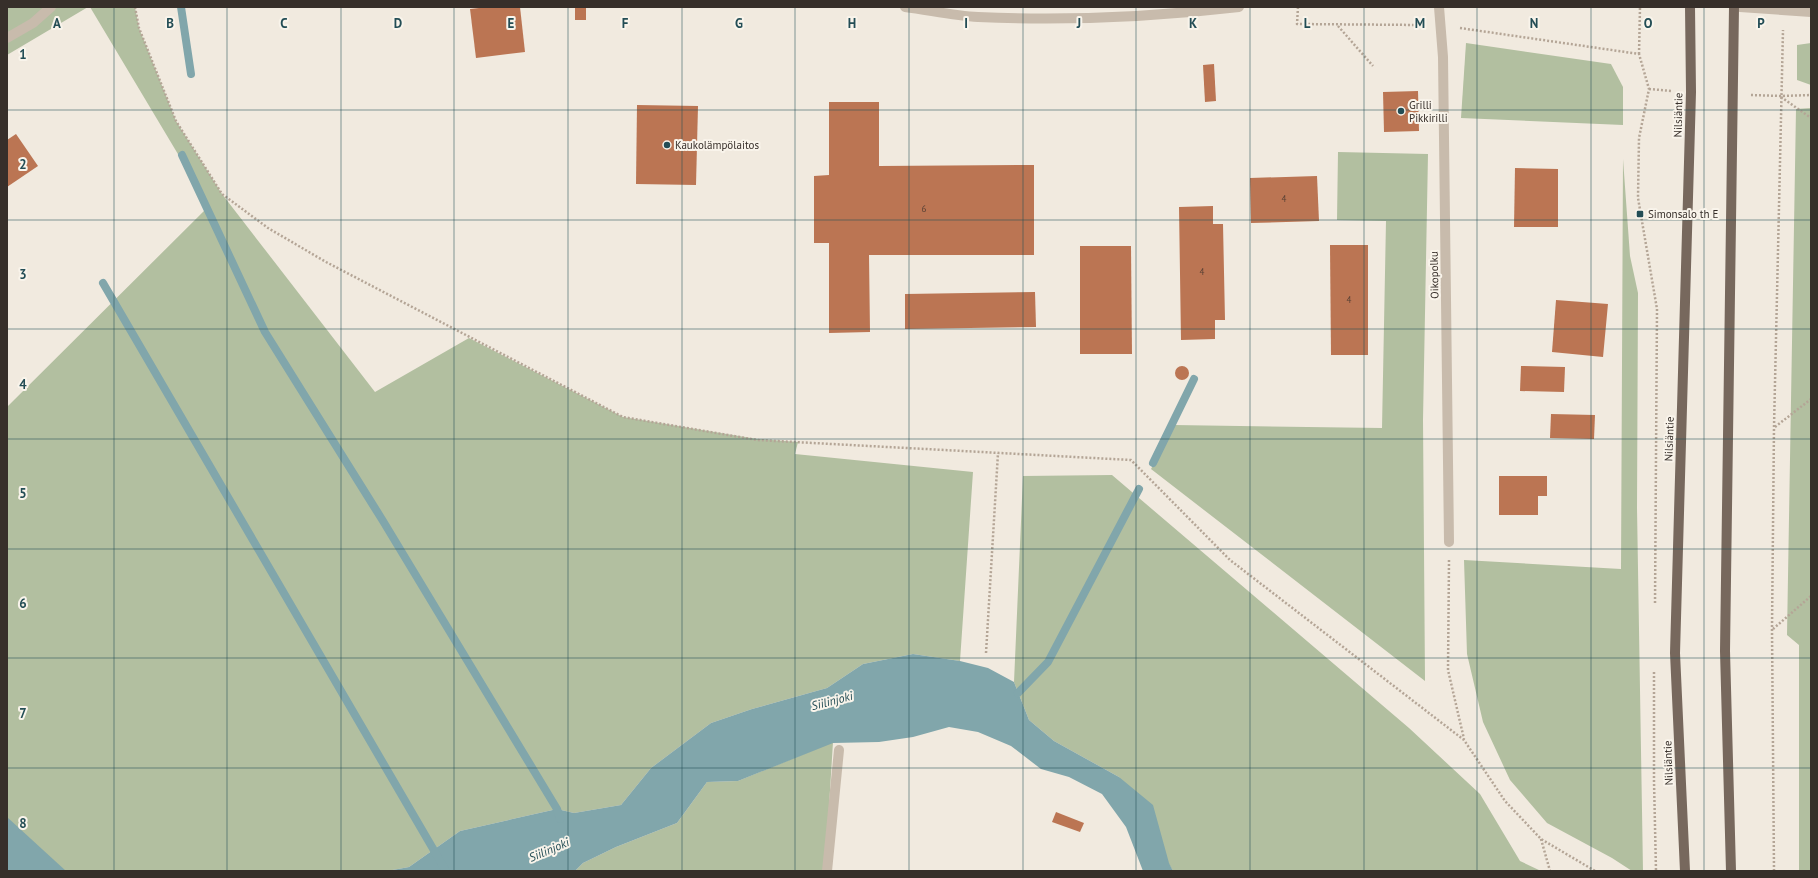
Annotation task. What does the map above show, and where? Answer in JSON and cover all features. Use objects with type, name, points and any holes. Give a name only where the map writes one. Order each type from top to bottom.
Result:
[{"type":"main road","name":"Nilsiäntie","points":[[1685,871],[1675,653],[1691,92],[1690,7]]},
{"type":"main road","points":[[1731,871],[1724,651],[1734,7]]},
{"type":"street","points":[[7,38],[33,23],[52,7]]},
{"type":"street","points":[[905,7],[976,17],[1083,18],[1190,13],[1239,7]]},
{"type":"street","name":"Oikopolku","points":[[1439,7],[1439,25],[1443,57],[1449,542]]},
{"type":"street","points":[[1740,7],[1811,12]]},
{"type":"street","points":[[827,871],[840,750]]},
{"type":"path","points":[[135,7],[139,28],[176,121],[222,194],[268,228],[326,262],[469,338],[623,417],[757,440],[1131,460],[1230,560],[1464,740],[1505,801],[1541,839],[1595,871]]},
{"type":"path","points":[[1298,7],[1297,24],[1439,25],[1639,54]]},
{"type":"path","points":[[1640,7],[1639,54],[1649,89],[1639,138],[1638,198],[1658,309],[1655,607]]},
{"type":"path","points":[[1337,25],[1373,66]]},
{"type":"path","points":[[1774,871],[1772,629],[1774,427],[1782,56]]},
{"type":"path","points":[[1781,96],[1811,95]]},
{"type":"path","points":[[1781,96],[1811,118]]},
{"type":"path","points":[[1774,427],[1811,399]]},
{"type":"path","points":[[986,653],[998,453]]},
{"type":"path","points":[[1449,542],[1448,670],[1464,740]]},
{"type":"path","points":[[1772,629],[1811,596]]},
{"type":"path","points":[[1654,670],[1656,871]]},
{"type":"path","points":[[1541,839],[1550,871]]},
{"type":"green space","points":[[7,7],[88,7],[7,55]]},
{"type":"green space","points":[[90,7],[135,7],[139,28],[176,121],[222,194],[375,392],[469,338],[623,417],[757,439],[798,442],[795,454],[973,472],[960,661],[913,654],[863,664],[827,688],[752,709],[711,723],[651,768],[621,805],[574,813],[557,809],[460,831],[409,867],[387,871],[7,871],[7,407],[209,206]]},
{"type":"green space","points":[[1466,43],[1611,64],[1623,87],[1623,125],[1461,118]]},
{"type":"green space","points":[[1811,43],[1811,85],[1797,80],[1797,45]]},
{"type":"green space","points":[[1811,108],[1811,871],[1799,871],[1799,645],[1787,635],[1796,109]]},
{"type":"green space","points":[[1338,152],[1428,154],[1423,420],[1425,681],[1151,469],[1174,425],[1382,428],[1386,221],[1337,220]]},
{"type":"green space","points":[[1623,159],[1630,256],[1638,293],[1637,508],[1643,871],[1632,871],[1612,858],[1547,823],[1510,780],[1483,722],[1467,654],[1464,560],[1621,569]]},
{"type":"green space","points":[[1112,475],[1409,728],[1480,794],[1520,861],[1541,871],[1173,871],[1119,777],[1054,741],[1029,720],[1014,682],[1023,476]]},
{"type":"green space","points":[[833,742],[825,871],[575,871],[583,863],[616,847],[677,823],[707,782],[738,781]]},
{"type":"water","name":"Siilinjoki","points":[[913,654],[960,661],[988,668],[1014,682],[1029,720],[1054,741],[1119,777],[1153,805],[1169,863],[1173,871],[1143,871],[1126,827],[1102,794],[1069,777],[1041,769],[1011,746],[978,732],[949,727],[913,737],[879,742],[833,743],[738,781],[707,782],[677,823],[616,847],[583,863],[575,871],[387,871],[409,867],[460,831],[557,809],[574,813],[621,805],[651,768],[711,723],[752,709],[827,688],[863,664]]},
{"type":"water","points":[[7,817],[66,871],[7,871]]},
{"type":"building","points":[[488,7],[520,7],[525,52],[476,58],[470,9]]},
{"type":"building","points":[[575,7],[586,7],[586,20],[575,20]]},
{"type":"building","points":[[1214,64],[1216,101],[1205,102],[1203,65]]},
{"type":"building","name":"Grilli Pikkirilli","points":[[1418,91],[1419,131],[1384,132],[1383,92]]},
{"type":"building","points":[[829,102],[879,102],[879,166],[1034,165],[1034,255],[869,255],[870,332],[829,333],[829,243],[814,243],[814,176],[829,175]]},
{"type":"building","name":"Kaukolämpölaitos","points":[[637,105],[698,106],[696,185],[636,184]]},
{"type":"building","points":[[16,134],[38,166],[7,187],[7,140]]},
{"type":"building","points":[[1515,168],[1558,169],[1558,227],[1514,227]]},
{"type":"building","points":[[1317,176],[1319,221],[1251,223],[1250,178]]},
{"type":"building","points":[[1213,206],[1213,224],[1223,224],[1225,320],[1215,320],[1215,339],[1181,340],[1179,207]]},
{"type":"building","points":[[1330,245],[1368,245],[1368,355],[1331,355]]},
{"type":"building","points":[[1080,246],[1131,246],[1132,354],[1080,354]]},
{"type":"building","points":[[1035,292],[1036,327],[905,329],[905,294]]},
{"type":"building","points":[[1556,300],[1608,304],[1603,357],[1552,352]]},
{"type":"building","points":[[1182,366],[1187,368],[1189,373],[1187,378],[1182,380],[1177,378],[1175,373],[1177,368]]},
{"type":"building","points":[[1521,366],[1565,367],[1564,392],[1520,391]]},
{"type":"building","points":[[1551,414],[1595,415],[1594,439],[1550,438]]},
{"type":"building","points":[[1499,476],[1547,476],[1547,496],[1538,496],[1538,515],[1499,515]]},
{"type":"building","points":[[1056,812],[1084,823],[1080,832],[1052,822]]},
{"type":"waterway","points":[[181,7],[191,74]]},
{"type":"waterway","points":[[182,155],[265,332],[383,521],[557,809],[560,819]]},
{"type":"waterway","points":[[103,283],[446,871]]},
{"type":"waterway","points":[[1153,463],[1194,379]]},
{"type":"waterway","points":[[1018,693],[1048,662],[1139,489]]},
{"type":"place","name":"Grilli Pikkirilli","points":[[1401,111]]},
{"type":"place","name":"Kaukolämpölaitos","points":[[667,145]]},
{"type":"place","name":"Simonsalo th E","points":[[1640,214]]}]
